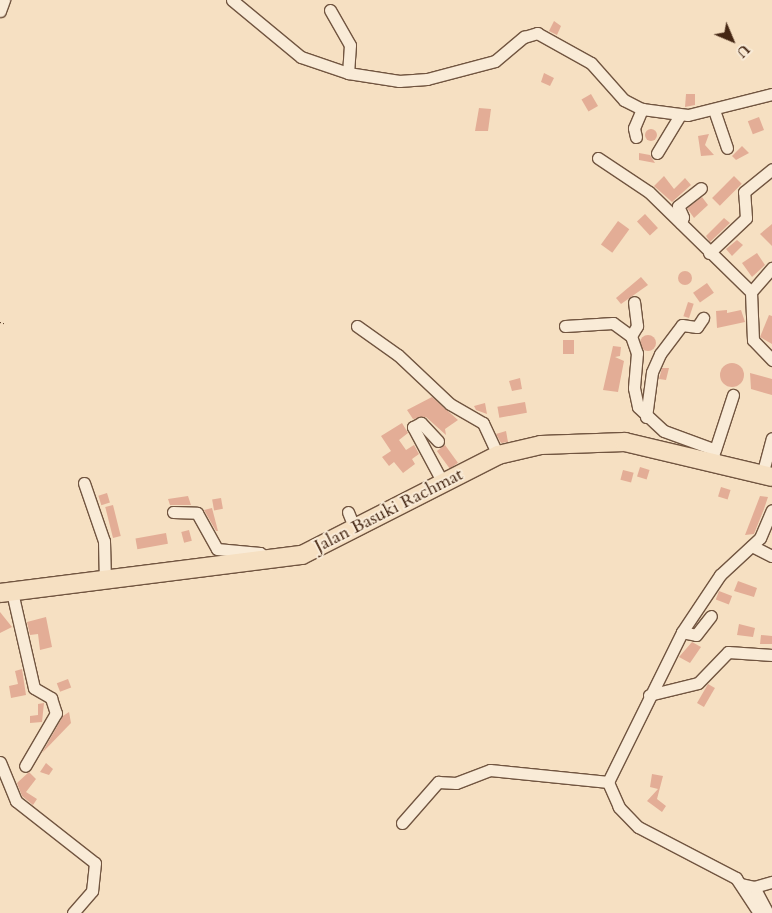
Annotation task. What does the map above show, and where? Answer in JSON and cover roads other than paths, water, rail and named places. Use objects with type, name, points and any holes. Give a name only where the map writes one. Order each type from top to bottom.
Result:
[{"type":"highway","name":"Jalan Basuki Rachmat","points":[[6,592],[302,555],[498,455],[541,444],[618,442],[715,457],[767,476]]},
{"type":"street","points":[[0,11],[4,0]]},
{"type":"street","points":[[232,0],[301,58],[348,73],[399,81],[427,79],[495,61],[524,37],[537,33],[591,63],[624,100],[642,109],[680,115],[714,110],[772,94]]},
{"type":"street","points":[[330,10],[350,45],[348,73]]},
{"type":"street","points":[[636,137],[634,128],[642,109]]},
{"type":"street","points":[[714,110],[726,148]]},
{"type":"street","points":[[657,153],[680,115]]},
{"type":"street","points":[[598,158],[649,192],[709,253],[751,292]]},
{"type":"street","points":[[709,253],[746,218],[744,192],[772,169]]},
{"type":"street","points":[[681,223],[684,217],[678,206],[701,188]]},
{"type":"street","points":[[772,268],[751,292],[753,340],[772,360]]},
{"type":"street","points":[[631,336],[637,326],[634,302]]},
{"type":"street","points":[[646,417],[652,372],[660,354],[682,325],[697,327],[703,318]]},
{"type":"street","points":[[565,326],[613,323],[631,336],[637,353],[634,394],[646,417],[670,434],[715,457],[733,395]]},
{"type":"street","points":[[358,326],[392,350],[450,404],[484,424],[498,455]]},
{"type":"street","points":[[438,441],[420,423],[413,427],[443,483]]},
{"type":"street","points":[[767,476],[772,438]]},
{"type":"street","points":[[84,483],[104,540],[105,581]]},
{"type":"street","points":[[772,510],[764,532],[752,546],[720,575],[682,632],[649,695],[608,782],[619,807],[638,827],[741,884],[754,887],[772,882]]},
{"type":"street","points":[[173,512],[197,513],[217,549],[260,553],[267,559]]},
{"type":"street","points":[[348,512],[355,529]]},
{"type":"street","points":[[752,546],[772,556]]},
{"type":"street","points":[[6,592],[34,688],[51,698],[56,713],[25,766]]},
{"type":"street","points":[[682,632],[696,635],[712,616]]},
{"type":"street","points":[[649,695],[698,683],[728,652],[772,655]]},
{"type":"street","points":[[0,762],[16,801],[95,863],[92,891],[74,913]]},
{"type":"street","points":[[402,823],[438,782],[456,783],[490,770],[608,782]]},
{"type":"street","points":[[741,884],[759,913]]},
{"type":"street","points":[[754,887],[768,913]]}]
